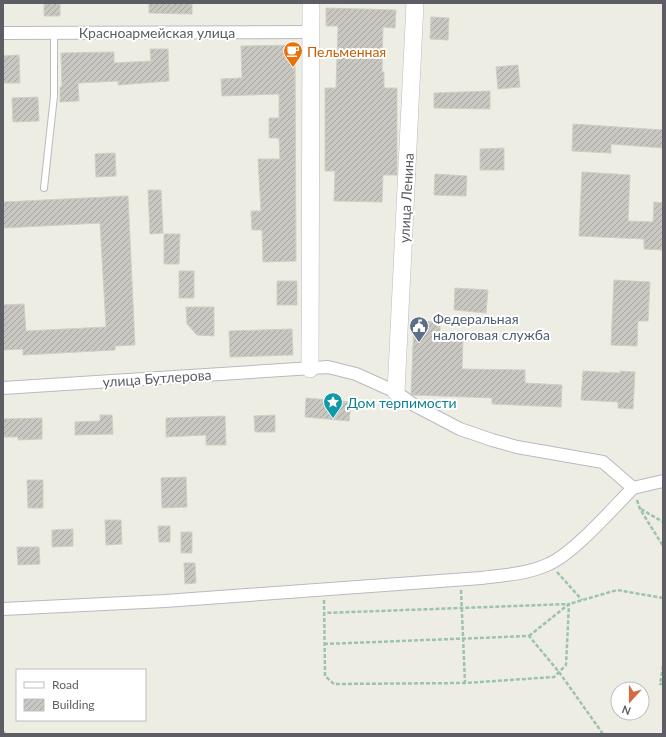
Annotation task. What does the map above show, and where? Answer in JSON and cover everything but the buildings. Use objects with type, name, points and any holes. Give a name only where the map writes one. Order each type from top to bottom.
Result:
[{"type":"street","points":[[310,369],[311,3]]},
{"type":"street","name":"улица Ленина","points":[[396,392],[415,3]]},
{"type":"street","name":"Красноармейская улица","points":[[3,33],[312,32]]},
{"type":"street","name":"улица Бутлерова","points":[[3,388],[328,368],[342,370],[356,374],[396,392],[435,416],[460,429],[517,447],[603,462],[633,488]]},
{"type":"street","points":[[3,609],[165,601],[460,580],[526,573],[550,564],[568,552],[633,488],[663,482]]},
{"type":"lane","points":[[44,188],[54,96],[54,33]]},
{"type":"path","points":[[633,488],[640,509],[663,546]]},
{"type":"path","points":[[640,509],[663,522]]},
{"type":"path","points":[[550,564],[582,600]]},
{"type":"path","points":[[460,580],[463,608],[465,683]]},
{"type":"path","points":[[324,590],[325,676],[334,684],[465,683],[554,677],[566,665],[569,604]]},
{"type":"path","points":[[324,613],[569,604],[617,590],[663,598]]},
{"type":"path","points":[[324,644],[463,637],[529,636],[569,604]]},
{"type":"path","points":[[529,636],[559,672],[603,734]]},
{"type":"path","points":[[663,666],[660,684],[663,684]]},
{"type":"place","name":"Пельменная","points":[[293,68]]},
{"type":"place","name":"Федеральная налоговая служба","points":[[419,343]]},
{"type":"place","name":"Дом терпимости","points":[[333,419]]}]
